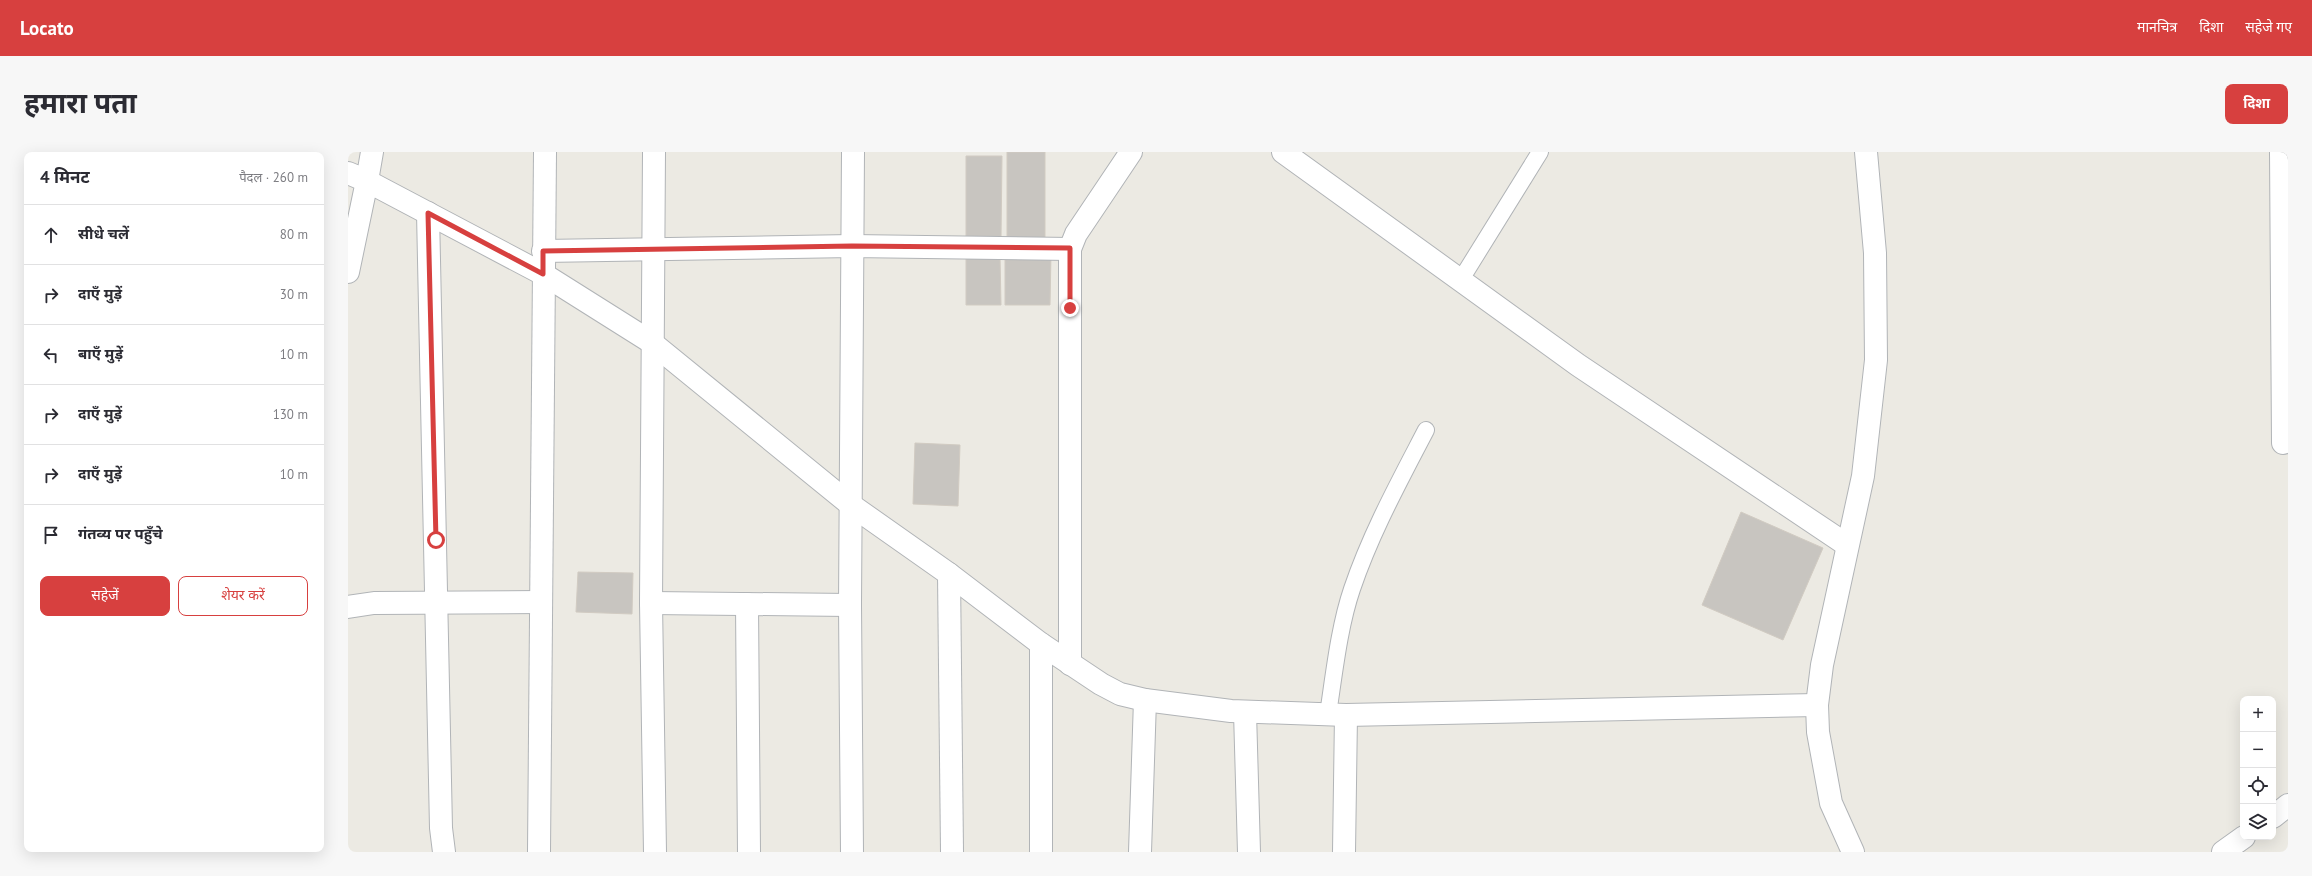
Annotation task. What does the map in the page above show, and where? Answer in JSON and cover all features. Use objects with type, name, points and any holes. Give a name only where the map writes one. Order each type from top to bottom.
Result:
[{"type":"street","points":[[348,272],[358,177],[372,152]]},
{"type":"street","points":[[539,852],[545,152]]},
{"type":"street","points":[[654,152],[651,342],[651,603],[655,852]]},
{"type":"street","points":[[852,852],[850,604],[853,152]]},
{"type":"street","points":[[1070,664],[1070,248],[1076,234],[1131,152]]},
{"type":"street","points":[[1283,152],[1578,365],[1847,545]]},
{"type":"street","points":[[1853,852],[1831,803],[1818,732],[1817,705],[1822,665],[1863,476],[1876,360],[1875,253],[1866,152]]},
{"type":"street","points":[[2281,152],[2283,443]]},
{"type":"street","points":[[358,177],[543,274],[651,342],[851,505],[949,574],[1041,644],[1101,684],[1120,694],[1145,700],[1245,712],[1337,715],[1817,705]]},
{"type":"street","points":[[428,213],[441,828],[444,852]]},
{"type":"street","points":[[543,251],[852,246],[1070,248]]},
{"type":"street","points":[[949,574],[952,852]]},
{"type":"street","points":[[348,607],[374,603],[540,602]]},
{"type":"street","points":[[651,603],[850,604]]},
{"type":"street","points":[[747,604],[749,852]]},
{"type":"street","points":[[1041,644],[1041,852]]},
{"type":"street","points":[[1140,852],[1145,700]]},
{"type":"street","points":[[1245,712],[1249,852]]},
{"type":"street","points":[[1337,715],[1344,852]]},
{"type":"street","points":[[2276,815],[2288,805]]},
{"type":"street","points":[[2223,852],[2240,840]]},
{"type":"lane","points":[[1460,281],[1540,152]]},
{"type":"lane","points":[[1337,715],[1336,658],[1351,591],[1381,516],[1426,430]]},
{"type":"building","points":[[1007,152],[1045,152],[1045,240],[1007,240]]},
{"type":"building","points":[[966,156],[1002,156],[1001,238],[966,237]]},
{"type":"building","points":[[1005,254],[1051,254],[1050,305],[1005,305]]},
{"type":"building","points":[[966,257],[1000,257],[1001,305],[966,305]]},
{"type":"building","points":[[915,443],[960,445],[958,506],[913,504]]},
{"type":"building","points":[[1741,512],[1823,548],[1783,640],[1702,605]]},
{"type":"building","points":[[578,572],[633,573],[632,614],[576,612]]},
{"type":"route","points":[[436,540],[428,213],[543,274],[543,251],[852,246],[1070,248],[1070,308]]}]
